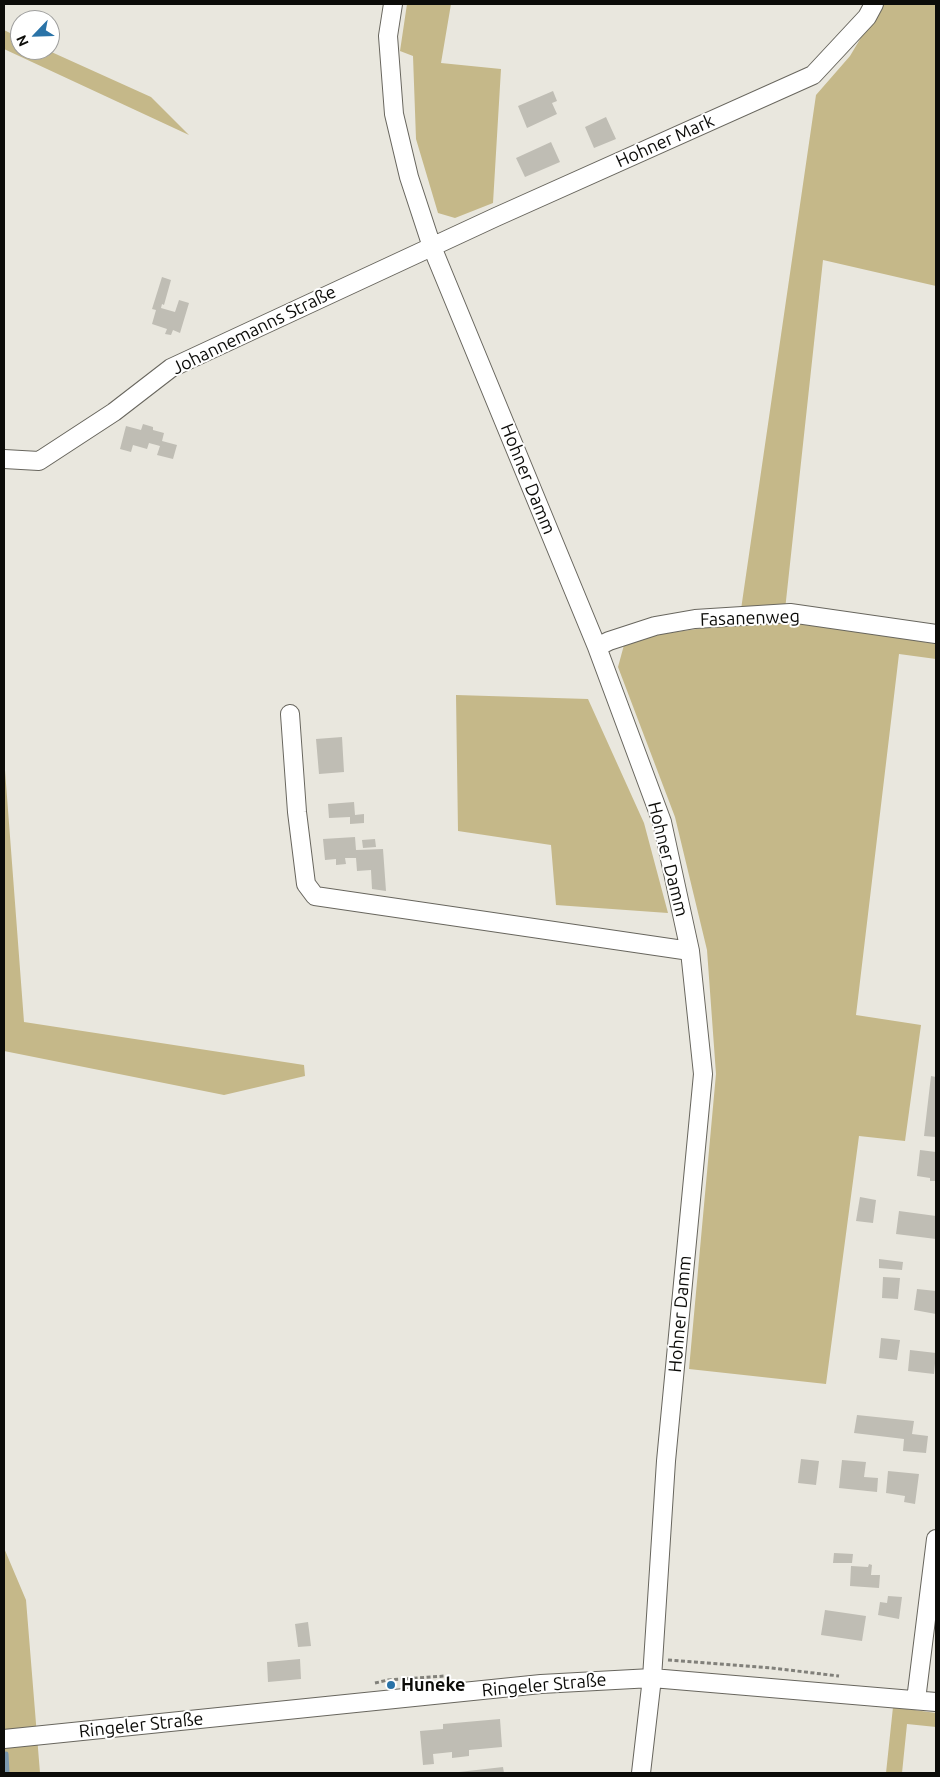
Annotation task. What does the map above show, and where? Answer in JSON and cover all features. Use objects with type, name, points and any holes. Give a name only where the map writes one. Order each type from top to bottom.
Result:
[{"type":"street","name":"Hohner Damm","points":[[393,4],[388,36],[394,114],[409,177],[432,247],[597,647],[662,822],[690,951],[703,1074],[666,1461],[652,1678],[641,1773]]},
{"type":"street","name":"Hohner Mark","points":[[432,247],[813,75],[867,17],[874,4]]},
{"type":"street","name":"Johannemanns Straße","points":[[4,459],[39,461],[114,412],[171,368],[432,247]]},
{"type":"street","name":"Fasanenweg","points":[[597,647],[609,641],[655,626],[687,621],[790,613],[936,634]]},
{"type":"street","points":[[290,714],[297,812],[306,884],[315,896],[690,951]]},
{"type":"street","points":[[916,1700],[936,1539]]},
{"type":"street","name":"Ringeler Straße","points":[[4,1739],[541,1684],[652,1678],[936,1702]]},
{"type":"shaded area","points":[[407,4],[451,4],[441,63],[501,69],[493,203],[455,218],[438,213],[416,139],[413,56],[400,51]]},
{"type":"shaded area","points":[[881,4],[936,4],[936,286],[823,260],[784,619],[936,644],[936,659],[899,654],[856,1015],[921,1025],[905,1141],[859,1136],[826,1384],[689,1369],[716,1074],[707,950],[675,817],[618,667],[624,645],[661,634],[739,623],[816,95],[850,56]]},
{"type":"shaded area","points":[[4,30],[10,33],[10,52],[4,49]]},
{"type":"shaded area","points":[[60,56],[151,97],[189,135],[28,60],[60,60]]},
{"type":"shaded area","points":[[456,695],[588,699],[644,823],[668,913],[556,905],[551,845],[458,831]]},
{"type":"shaded area","points":[[4,757],[24,1022],[304,1065],[305,1076],[224,1095],[4,1051]]},
{"type":"shaded area","points":[[4,1548],[26,1600],[40,1773],[4,1773]]},
{"type":"shaded area","points":[[893,1707],[936,1713],[936,1727],[907,1724],[902,1773],[886,1773]]},
{"type":"building","points":[[553,91],[557,101],[552,103],[557,114],[527,128],[518,106]]},
{"type":"building","points":[[606,117],[616,139],[594,148],[585,127]]},
{"type":"building","points":[[551,142],[560,162],[525,177],[516,158]]},
{"type":"building","points":[[162,277],[171,280],[164,305],[162,304],[161,308],[175,312],[179,300],[189,303],[180,333],[173,330],[171,335],[165,334],[167,329],[152,324],[156,310],[152,309]]},
{"type":"building","points":[[143,424],[153,427],[153,430],[164,433],[162,441],[177,445],[173,459],[157,455],[160,446],[149,443],[147,449],[133,445],[131,452],[120,449],[126,426],[141,430]]},
{"type":"building","points":[[342,737],[344,772],[319,774],[316,739]]},
{"type":"building","points":[[354,802],[355,815],[364,814],[364,823],[350,824],[350,817],[329,818],[328,804]]},
{"type":"building","points":[[355,837],[356,850],[383,849],[386,891],[372,889],[371,870],[357,871],[356,858],[345,858],[346,864],[336,865],[336,859],[325,860],[323,839]]},
{"type":"building","points":[[375,839],[376,847],[363,848],[362,840]]},
{"type":"building","points":[[931,1076],[936,1077],[936,1137],[924,1136]]},
{"type":"building","points":[[920,1150],[936,1152],[936,1181],[930,1181],[930,1178],[917,1176]]},
{"type":"building","points":[[860,1197],[876,1200],[873,1223],[856,1221]]},
{"type":"building","points":[[899,1211],[936,1216],[936,1239],[896,1234]]},
{"type":"building","points":[[879,1259],[903,1262],[902,1270],[879,1268]]},
{"type":"building","points":[[883,1277],[900,1278],[898,1299],[882,1298]]},
{"type":"building","points":[[917,1289],[936,1291],[936,1314],[914,1310]]},
{"type":"building","points":[[881,1338],[900,1340],[897,1360],[879,1358]]},
{"type":"building","points":[[910,1350],[936,1353],[934,1374],[908,1371]]},
{"type":"building","points":[[857,1415],[914,1421],[912,1434],[928,1436],[926,1453],[903,1451],[904,1439],[854,1433]]},
{"type":"building","points":[[801,1459],[819,1461],[816,1485],[798,1483]]},
{"type":"building","points":[[842,1460],[866,1462],[864,1477],[878,1478],[877,1492],[839,1488]]},
{"type":"building","points":[[888,1471],[919,1474],[915,1504],[904,1502],[905,1496],[886,1493]]},
{"type":"building","points":[[834,1553],[853,1554],[852,1563],[833,1563]]},
{"type":"building","points":[[869,1564],[872,1565],[871,1575],[880,1575],[879,1588],[850,1586],[851,1566],[868,1567]]},
{"type":"building","points":[[888,1596],[902,1597],[899,1619],[878,1615],[880,1602],[887,1603]]},
{"type":"building","points":[[825,1610],[866,1616],[862,1641],[821,1635]]},
{"type":"building","points":[[308,1622],[311,1646],[298,1647],[295,1624]]},
{"type":"building","points":[[300,1659],[301,1679],[268,1682],[267,1662]]},
{"type":"building","points":[[500,1719],[502,1747],[469,1750],[469,1756],[452,1758],[452,1752],[433,1754],[434,1764],[423,1765],[420,1731],[443,1729],[443,1724]]},
{"type":"building","points":[[503,1767],[504,1773],[459,1773],[459,1772]]},
{"type":"waterway","points":[[6,1754],[7,1773]]},
{"type":"place","name":"Huneke","points":[[391,1685]]}]
